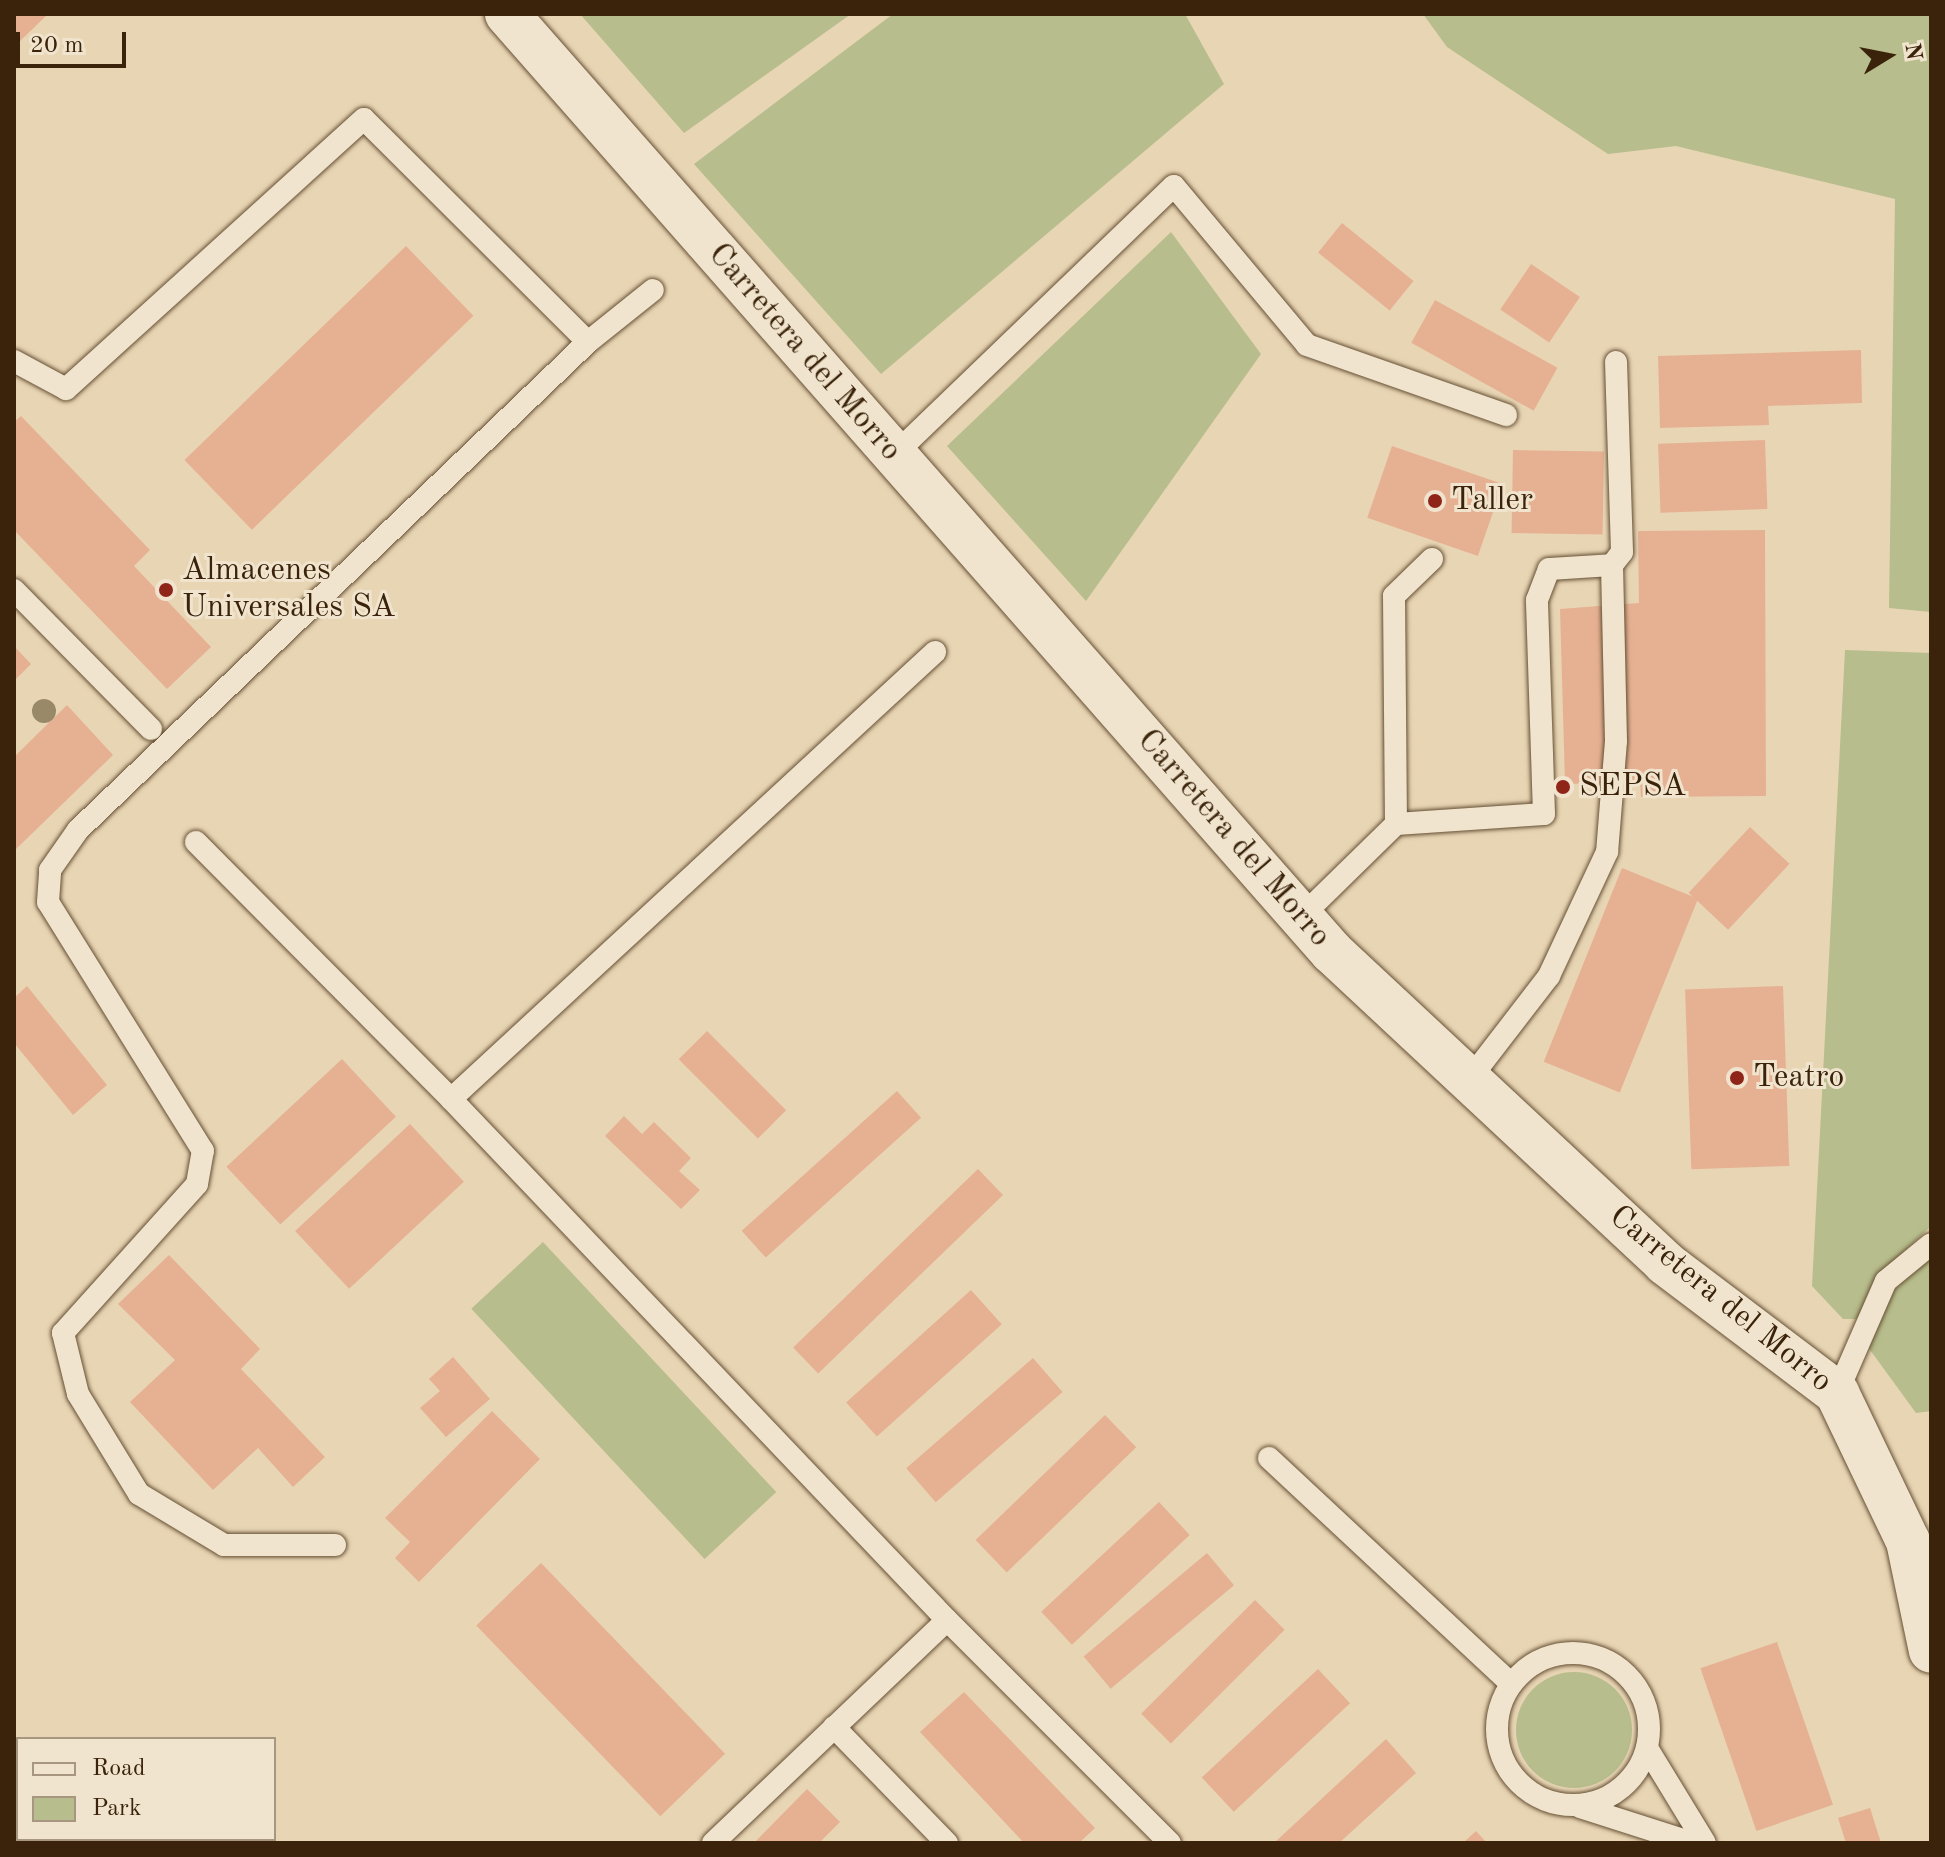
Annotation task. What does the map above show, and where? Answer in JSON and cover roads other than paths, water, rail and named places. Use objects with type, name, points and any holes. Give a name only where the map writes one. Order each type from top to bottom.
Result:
[{"type":"main road","name":"Carretera del Morro","points":[[507,14],[1301,917],[1665,1263],[1837,1393],[1908,1541],[1931,1651]]},
{"type":"lane","points":[[14,361],[66,389],[364,119],[588,342]]},
{"type":"lane","points":[[894,455],[1174,186],[1239,270],[1307,345],[1506,415]]},
{"type":"lane","points":[[335,1545],[224,1545],[139,1494],[78,1394],[63,1333],[197,1184],[203,1151],[48,902],[50,870],[78,830],[588,342],[653,290]]},
{"type":"lane","points":[[1469,1080],[1549,976],[1607,852],[1616,741],[1612,565],[1622,552],[1616,362]]},
{"type":"lane","points":[[1396,824],[1394,596],[1432,559]]},
{"type":"lane","points":[[1301,917],[1396,824],[1544,814],[1537,600],[1549,569],[1612,565]]},
{"type":"lane","points":[[14,590],[151,729]]},
{"type":"lane","points":[[451,1099],[935,652]]},
{"type":"lane","points":[[196,842],[451,1099],[947,1620],[1170,1843]]},
{"type":"lane","points":[[1837,1393],[1886,1281],[1931,1244]]},
{"type":"lane","points":[[1269,1458],[1511,1684]]},
{"type":"lane","points":[[713,1843],[947,1620]]},
{"type":"lane","points":[[1577,1806],[1622,1789],[1647,1748],[1649,1722],[1642,1696],[1628,1674],[1606,1659],[1580,1652],[1554,1654],[1530,1665],[1511,1684],[1499,1708],[1501,1755],[1531,1793],[1693,1843]]},
{"type":"lane","points":[[834,1727],[947,1843]]},
{"type":"lane","points":[[1647,1748],[1705,1843]]},
{"type":"place","name":"Taller","points":[[1435,501]]},
{"type":"place","name":"Almacenes Universales SA","points":[[166,590]]},
{"type":"place","name":"SEPSA","points":[[1563,787]]},
{"type":"place","name":"Teatro","points":[[1737,1078]]}]
